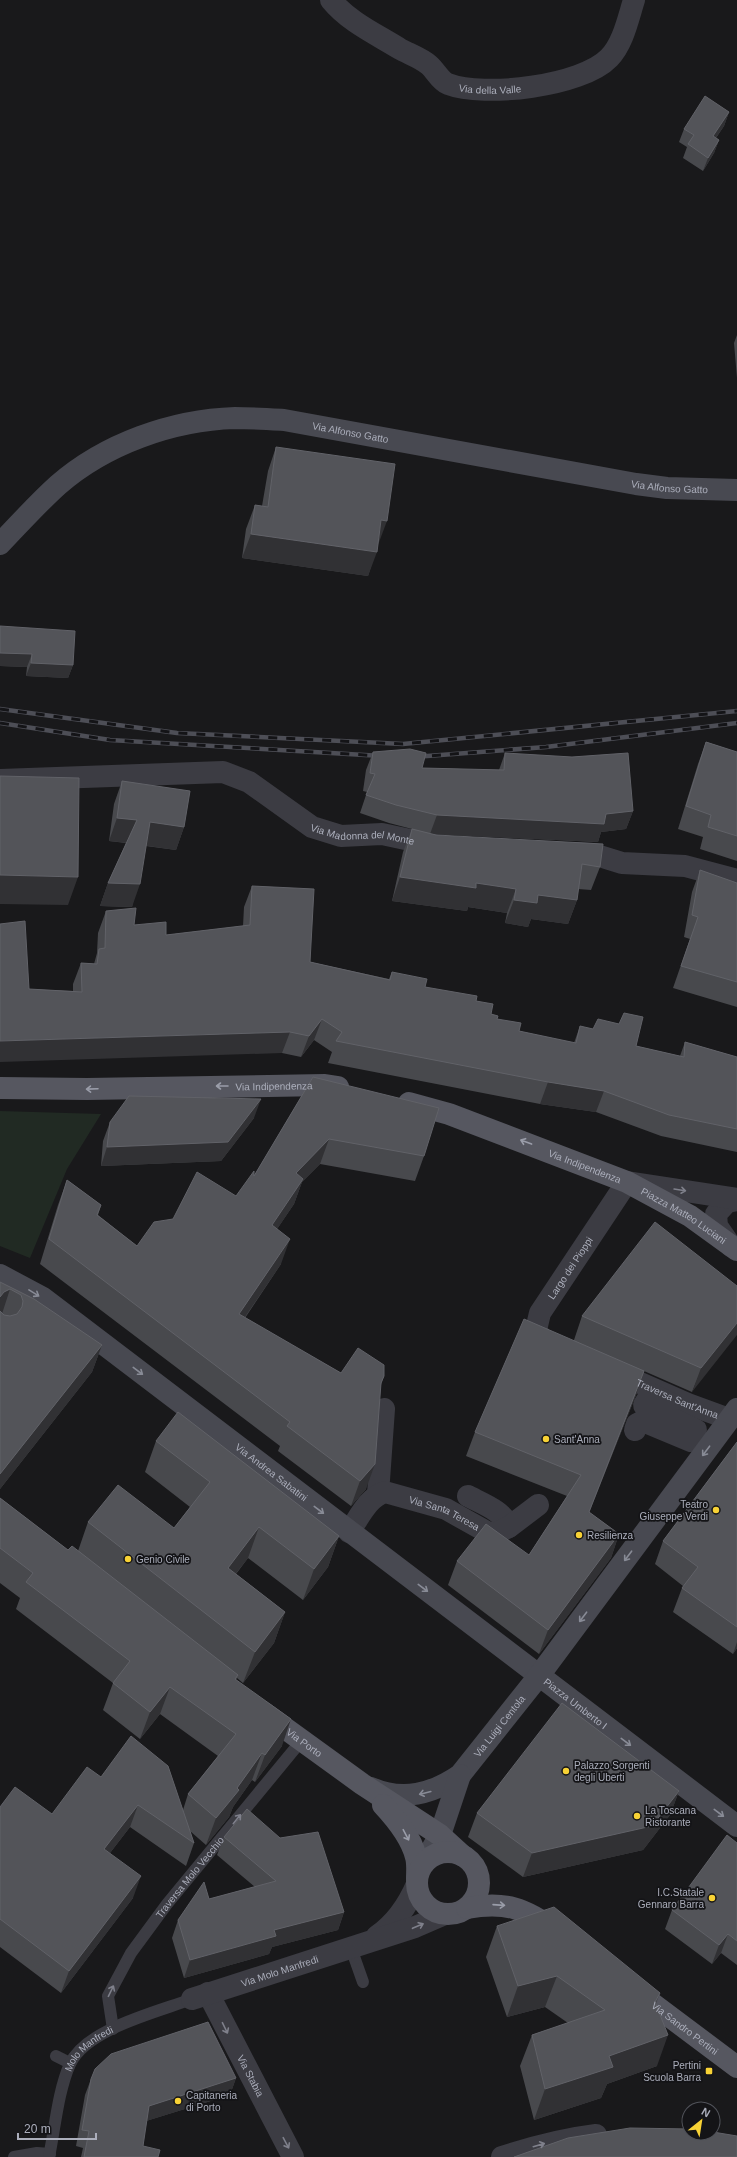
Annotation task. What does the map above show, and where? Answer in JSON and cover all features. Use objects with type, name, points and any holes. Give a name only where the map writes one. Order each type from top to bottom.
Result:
[{"type":"main road","name":"Via Alfonso Gatto","points":[[0,544],[59,485],[101,455],[148,434],[196,422],[234,418],[284,420],[636,484],[666,488],[737,490]]},
{"type":"main road","name":"Via Indipendenza","points":[[0,1088],[87,1089],[325,1085],[360,1091]]},
{"type":"main road","name":"Via Indipendenza","points":[[388,1098],[449,1114],[627,1182]]},
{"type":"main road","name":"Piazza Matteo Luciani","points":[[627,1182],[690,1216],[734,1248]]},
{"type":"main road","name":"Via Andrea Sabatini","points":[[0,1275],[20,1284],[48,1302],[538,1677]]},
{"type":"main road","name":"Piazza Umberto I","points":[[730,1418],[538,1677],[737,1826]]},
{"type":"main road","name":"Via Luigi Centola","points":[[362,1784],[381,1792],[411,1796],[430,1792],[444,1786],[460,1775],[538,1677]]},
{"type":"main road","name":"Via Porto","points":[[250,1703],[362,1784],[440,1835],[463,1856]]},
{"type":"main road","name":"Via Luigi Centola","points":[[419,1875],[440,1835],[460,1775]]},
{"type":"main road","name":"Via Porto","points":[[362,1784],[402,1828],[417,1858],[419,1875]]},
{"type":"main road","points":[[467,1908],[477,1894],[479,1876],[470,1861],[463,1856],[449,1852],[435,1854],[419,1875],[423,1901],[429,1907],[445,1914],[486,1904],[518,1908],[547,1924],[572,1943]]},
{"type":"main road","name":"Via Sandro Pertini","points":[[616,1976],[737,2067]]},
{"type":"street","name":"Via della Valle","points":[[331,0],[348,17],[424,61],[442,81],[461,88],[476,90],[510,88],[558,82],[601,65],[613,53],[620,40],[634,0]]},
{"type":"street","name":"Via Madonna del Monte","points":[[0,780],[223,772],[249,782],[312,827],[341,836],[382,834],[428,846],[459,847]]},
{"type":"street","points":[[553,852],[593,854],[622,863],[685,866],[737,880]]},
{"type":"street","name":"Piazza Matteo Luciani","points":[[627,1182],[737,1199]]},
{"type":"street","name":"Largo dei Pioppi","points":[[568,1351],[544,1342],[536,1330],[540,1313],[627,1182]]},
{"type":"street","name":"Piazza Matteo Luciani","points":[[734,1248],[721,1232],[716,1220],[716,1214],[724,1204],[737,1199]]},
{"type":"street","name":"Traversa Sant'Anna","points":[[596,1363],[688,1404],[730,1418]]},
{"type":"street","points":[[635,1430],[637,1424],[643,1421],[690,1441],[696,1430],[644,1405],[651,1394],[730,1418]]},
{"type":"street","points":[[349,1532],[370,1501],[378,1494],[384,1409]]},
{"type":"street","name":"Via Santa Teresa","points":[[378,1494],[389,1492],[446,1509],[495,1534],[509,1527],[538,1505]]},
{"type":"street","points":[[468,1496],[491,1508],[503,1518],[509,1527]]},
{"type":"street","name":"Via Molo Manfredi","points":[[359,1946],[388,1929],[400,1915],[409,1903],[419,1875]]},
{"type":"street","name":"Via Molo Manfredi","points":[[200,1996],[359,1946],[415,1927],[445,1914]]},
{"type":"street","name":"Via Stabia","points":[[200,1996],[293,2157]]},
{"type":"street","points":[[502,2157],[570,2138],[616,2134]]},
{"type":"lane","name":"Traversa Molo Vecchio","points":[[113,2029],[108,1996],[131,1953],[167,1904],[302,1740]]},
{"type":"lane","points":[[359,1946],[363,1982]]},
{"type":"lane","name":"Molo Manfredi","points":[[14,2157],[36,2153],[50,2156],[64,2081],[70,2063],[81,2050],[95,2038],[113,2029],[200,1996]]},
{"type":"lane","points":[[56,2056],[70,2063]]},
{"type":"shaded area","points":[[0,1111],[101,1114],[67,1169],[30,1258],[0,1246]]},
{"type":"building","points":[[705,96],[729,112],[713,136],[719,140],[708,158],[688,144],[694,135],[684,129]]},
{"type":"building","points":[[276,447],[395,464],[387,521],[381,520],[377,552],[251,534],[255,505],[268,507]]},
{"type":"building","points":[[0,626],[75,631],[73,665],[31,663],[32,654],[0,653]]},
{"type":"building","points":[[706,742],[737,752],[737,836],[708,827],[711,815],[686,806]]},
{"type":"building","points":[[410,749],[426,753],[422,768],[504,770],[505,753],[572,757],[628,753],[633,811],[606,814],[604,824],[437,815],[396,805],[366,795],[375,774],[370,773],[373,752]]},
{"type":"building","points":[[0,776],[79,778],[78,877],[0,875]]},
{"type":"building","points":[[122,781],[190,791],[184,827],[150,822],[140,884],[108,883],[137,820],[117,818]]},
{"type":"building","points":[[412,829],[436,835],[603,844],[600,867],[582,864],[577,900],[538,895],[537,903],[514,900],[516,889],[476,883],[476,888],[400,877]]},
{"type":"building","points":[[700,870],[737,883],[737,982],[681,966],[698,917],[692,915]]},
{"type":"building","points":[[252,886],[314,889],[310,962],[390,980],[392,972],[427,979],[425,987],[477,996],[476,1001],[493,1004],[491,1014],[498,1016],[497,1019],[521,1023],[519,1031],[576,1043],[580,1026],[593,1029],[598,1019],[619,1024],[624,1013],[643,1017],[636,1046],[684,1057],[685,1042],[737,1057],[737,1129],[669,1115],[604,1091],[548,1082],[336,1041],[342,1032],[322,1019],[309,1036],[290,1032],[0,1041],[0,924],[25,921],[29,989],[82,992],[81,963],[97,964],[99,949],[105,948],[106,911],[136,908],[134,925],[166,922],[166,935],[250,925]]},
{"type":"building","points":[[313,1077],[439,1108],[424,1156],[329,1139],[296,1173],[303,1179],[272,1225],[290,1239],[239,1314],[341,1373],[358,1348],[384,1365],[384,1376],[381,1383],[375,1464],[360,1481],[287,1426],[290,1422],[49,1239],[67,1180],[101,1205],[97,1215],[137,1246],[154,1222],[173,1219],[197,1172],[236,1196],[254,1171],[254,1176]]},
{"type":"building","points":[[129,1096],[261,1099],[228,1142],[107,1147],[110,1122]]},
{"type":"building","points":[[655,1222],[737,1286],[737,1323],[701,1368],[582,1316]]},
{"type":"building","points":[[0,1282],[34,1299],[102,1345],[0,1474],[0,1311],[4,1315],[10,1316],[17,1314],[22,1307],[23,1301],[21,1295],[10,1289],[4,1292],[0,1297]]},
{"type":"building","points":[[524,1319],[644,1371],[589,1512],[619,1534],[548,1630],[457,1561],[486,1524],[529,1555],[581,1475],[475,1432]]},
{"type":"building","points":[[178,1412],[339,1536],[314,1569],[259,1527],[228,1568],[285,1612],[255,1652],[88,1522],[118,1485],[174,1528],[210,1482],[156,1441]]},
{"type":"building","name":"Teatro Giuseppe Verdi","points":[[737,1442],[737,1627],[682,1588],[698,1567],[663,1541]]},
{"type":"building","points":[[0,1498],[68,1550],[72,1546],[238,1675],[235,1679],[291,1719],[265,1755],[262,1753],[237,1788],[239,1790],[216,1818],[188,1794],[236,1734],[170,1687],[150,1712],[113,1683],[130,1661],[26,1582],[33,1573],[0,1548]]},
{"type":"building","name":"Palazzo Sorgenti degli Uberti","points":[[562,1703],[679,1791],[652,1826],[532,1853],[477,1813]]},
{"type":"building","points":[[131,1736],[168,1766],[194,1843],[138,1805],[104,1849],[141,1876],[69,1971],[0,1919],[0,1807],[15,1787],[52,1814],[87,1767],[101,1777]]},
{"type":"building","points":[[247,1809],[280,1838],[318,1832],[344,1912],[274,1930],[276,1936],[190,1960],[178,1920],[204,1882],[209,1899],[276,1881],[224,1837]]},
{"type":"building","name":"I.C.Statale Gennaro Barra","points":[[727,1835],[737,1843],[737,1941],[728,1934],[719,1945],[672,1910]]},
{"type":"building","points":[[554,1907],[660,1993],[655,2002],[668,2035],[609,2056],[613,2067],[545,2089],[532,2035],[605,2010],[557,1976],[518,1986],[497,1926]]},
{"type":"building","name":"Capitaneria di Porto","points":[[208,2022],[236,2078],[149,2106],[143,2146],[160,2150],[158,2157],[84,2157],[89,2131],[82,2130],[91,2079],[95,2069],[111,2054]]},
{"type":"building","points":[[630,2128],[681,2129],[681,2141],[721,2141],[721,2133],[737,2136],[737,2157],[514,2157],[568,2138]]},
{"type":"railway","points":[[0,709],[177,733],[403,744],[737,711]]},
{"type":"railway","points":[[0,723],[110,740],[382,756]]},
{"type":"railway","points":[[414,757],[546,747],[737,723]]},
{"type":"place","name":"Sant'Anna","points":[[546,1439]]},
{"type":"place","name":"Teatro Giuseppe Verdi","points":[[716,1510]]},
{"type":"place","name":"Resilienza","points":[[579,1535]]},
{"type":"place","name":"Genio Civile","points":[[128,1559]]},
{"type":"place","name":"Palazzo Sorgenti degli Uberti","points":[[566,1771]]},
{"type":"place","name":"La Toscana Ristorante","points":[[637,1816]]},
{"type":"place","name":"I.C.Statale Gennaro Barra","points":[[712,1898]]},
{"type":"place","name":"Pertini Scuola Barra","points":[[709,2071]]},
{"type":"place","name":"Capitaneria di Porto","points":[[178,2101]]}]
